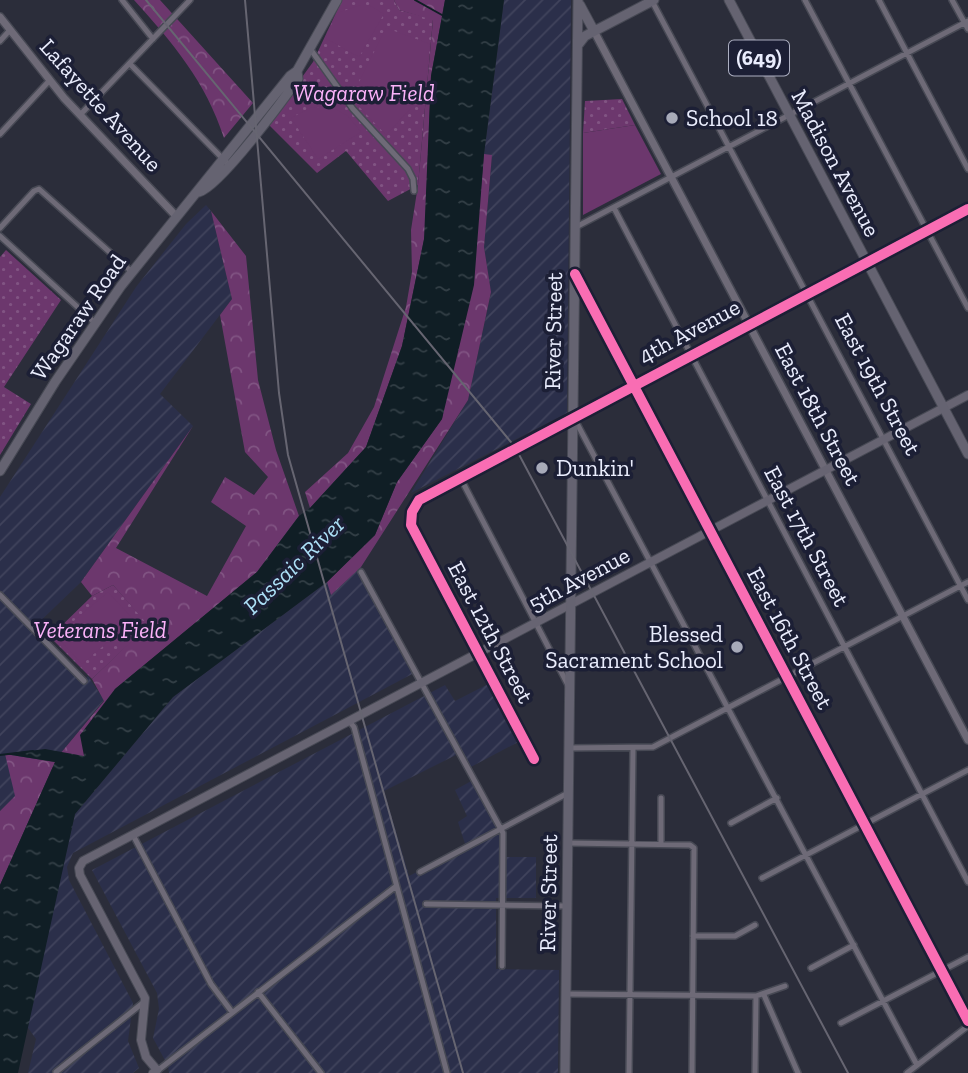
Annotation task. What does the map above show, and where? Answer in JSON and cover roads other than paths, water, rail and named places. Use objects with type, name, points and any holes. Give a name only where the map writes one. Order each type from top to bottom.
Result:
[{"type":"main road","name":"Wagaraw Road","points":[[0,471],[95,323],[132,272],[176,216],[199,192],[205,190],[226,162],[289,92],[298,79],[297,71],[337,0]]},
{"type":"main road","name":"River Street","points":[[579,0],[594,32]]},
{"type":"main road","name":"River Street","points":[[565,1073],[579,0]]},
{"type":"main road","points":[[578,46],[582,39],[653,0]]},
{"type":"main road","name":"Madison Avenue","points":[[729,0],[968,454]]},
{"type":"main road","name":"5th Avenue","points":[[146,1001],[79,871],[83,861],[968,395]]},
{"type":"main road","points":[[146,1001],[141,1040],[146,1057],[156,1072]]},
{"type":"street","points":[[122,0],[153,39]]},
{"type":"street","points":[[80,115],[190,0]]},
{"type":"street","name":"East 19th Street","points":[[653,0],[968,600]]},
{"type":"street","points":[[805,0],[968,308]]},
{"type":"street","points":[[879,0],[968,169]]},
{"type":"street","points":[[576,227],[907,53],[967,25],[952,0]]},
{"type":"street","name":"Lafayette Avenue","points":[[0,17],[80,115],[176,216]]},
{"type":"street","points":[[0,41],[10,30]]},
{"type":"street","name":"East 18th Street","points":[[594,32],[968,740]]},
{"type":"street","points":[[311,50],[353,109],[408,169],[413,179],[414,191]]},
{"type":"street","points":[[130,64],[226,162]]},
{"type":"street","points":[[0,134],[50,80]]},
{"type":"street","points":[[0,228],[34,191],[39,189],[132,272]]},
{"type":"street","name":"East 17th Street","points":[[614,208],[968,882]]},
{"type":"street","name":"4th Avenue","points":[[411,524],[412,512],[419,500],[748,323],[968,209]]},
{"type":"street","points":[[0,236],[95,323]]},
{"type":"street","name":"East 16th Street","points":[[575,274],[968,1024]]},
{"type":"street","points":[[573,416],[917,1066]]},
{"type":"street","points":[[460,477],[570,689]]},
{"type":"street","name":"East 12th Street","points":[[411,524],[534,759]]},
{"type":"street","points":[[361,572],[504,839],[502,966]]},
{"type":"street","points":[[569,748],[653,747],[968,582]]},
{"type":"street","points":[[0,595],[84,681]]},
{"type":"street","points":[[349,721],[354,727],[394,887],[447,1073]]},
{"type":"street","points":[[629,1073],[633,749]]},
{"type":"street","points":[[762,878],[968,770]]},
{"type":"street","points":[[420,872],[569,793]]},
{"type":"street","points":[[660,844],[662,798]]},
{"type":"street","points":[[731,822],[777,798]]},
{"type":"street","points":[[133,835],[211,984],[232,1012]]},
{"type":"street","points":[[568,843],[693,846],[692,1073]]},
{"type":"street","points":[[156,1072],[394,887]]},
{"type":"street","points":[[426,904],[567,906]]},
{"type":"street","points":[[693,936],[735,936],[755,925]]},
{"type":"street","points":[[811,968],[854,945]]},
{"type":"street","points":[[841,1023],[968,957]]},
{"type":"street","points":[[566,994],[756,996],[785,986]]},
{"type":"street","points":[[258,992],[321,1073]]},
{"type":"street","points":[[764,995],[798,1073]]},
{"type":"street","points":[[755,1073],[756,996]]},
{"type":"street","points":[[56,1072],[146,1001]]},
{"type":"street","points":[[907,1073],[968,1024]]},
{"type":"water","name":"Passaic River","points":[[445,0],[504,0],[484,154],[474,285],[442,419],[397,482],[375,535],[327,582],[173,697],[75,814],[18,1073],[0,1073],[0,885],[55,762],[5,754],[45,749],[84,756],[80,735],[115,689],[257,572],[299,516],[310,508],[366,447],[402,346],[424,239],[431,76]]},
{"type":"waterway","points":[[415,0],[442,15]]},
{"type":"waterway","points":[[0,755],[33,751]]},
{"type":"railway","points":[[146,0],[515,447],[848,1073]]},
{"type":"railway","points":[[245,0],[279,393],[288,455],[463,1073]]},
{"type":"place","name":"School 18","points":[[672,118]]},
{"type":"place","name":"Dunkin'","points":[[542,468]]},
{"type":"place","name":"Blessed Sacrament School","points":[[737,647]]},
{"type":"park label","name":"Wagaraw Field","points":[[364,93]]},
{"type":"park label","name":"Veterans Field","points":[[100,630]]}]
